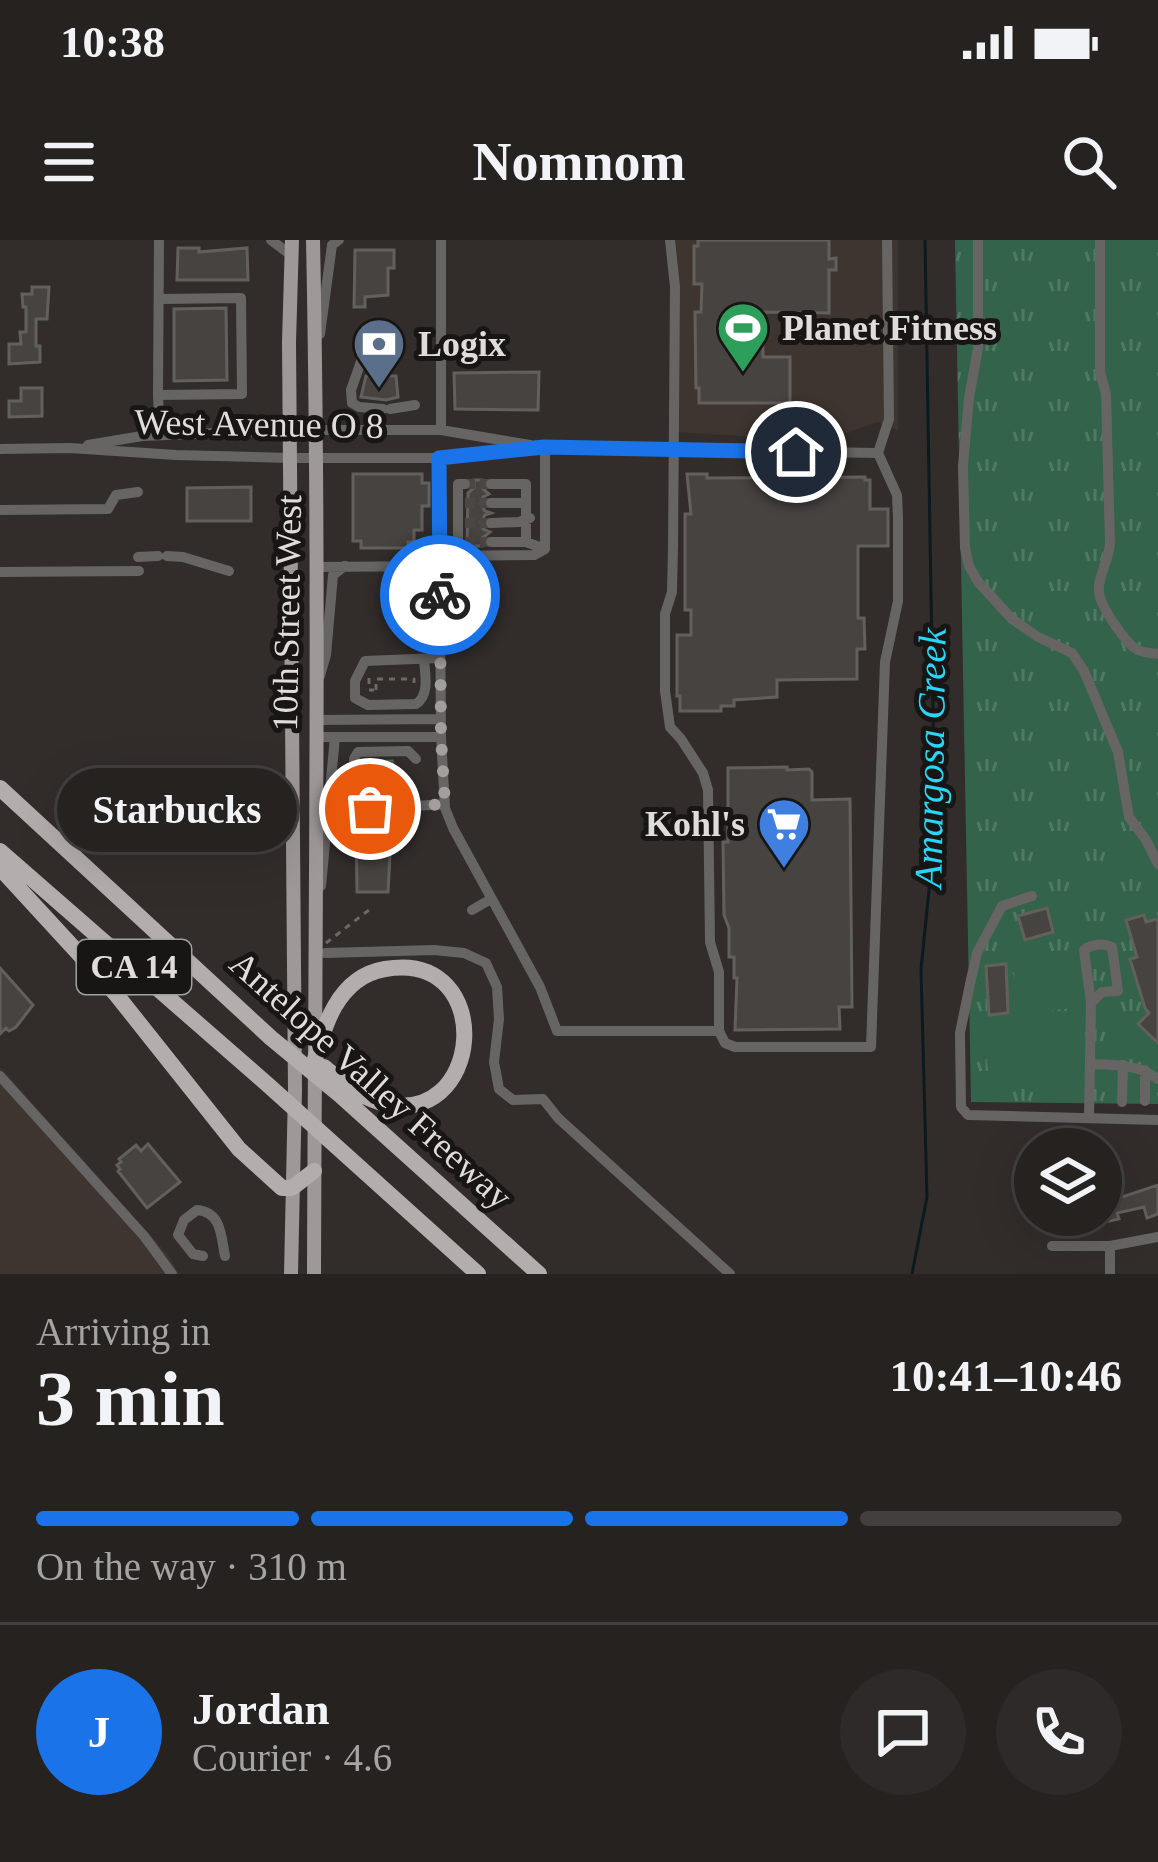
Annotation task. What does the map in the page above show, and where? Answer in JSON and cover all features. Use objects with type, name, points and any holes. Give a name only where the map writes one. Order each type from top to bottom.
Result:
[{"type":"highway","name":"Antelope Valley Freeway","points":[[0,788],[271,1038],[302,1049],[539,1274]]},
{"type":"highway","name":"Antelope Valley Freeway","points":[[0,851],[478,1274]]},
{"type":"highway","points":[[0,868],[115,993],[239,1149],[282,1188],[292,1188],[314,1171]]},
{"type":"highway","points":[[313,1067],[324,1024],[361,978],[376,970],[407,968],[435,978],[450,990],[464,1017],[466,1042],[459,1068],[439,1092],[410,1105],[393,1105],[340,1088]]},
{"type":"main road","name":"10th Street West","points":[[313,240],[318,457],[314,1274]]},
{"type":"main road","name":"10th Street West","points":[[292,248],[292,1274]]},
{"type":"main road","points":[[292,727],[316,720]]},
{"type":"main road","points":[[292,727],[316,737]]},
{"type":"street","points":[[159,240],[160,435]]},
{"type":"street","points":[[271,240],[292,248]]},
{"type":"street","points":[[316,361],[332,245],[339,240]]},
{"type":"street","points":[[441,240],[441,430]]},
{"type":"street","points":[[670,240],[675,287],[674,450],[672,592],[664,614],[664,691],[670,727],[703,773],[708,790],[710,941],[718,972],[719,1031],[725,1043],[735,1047],[871,1047],[885,662],[898,601],[896,495],[878,453],[889,419],[887,240]]},
{"type":"street","points":[[978,240],[978,348],[963,466],[965,554],[980,584],[1012,620],[1072,652],[1084,671],[1118,752],[1129,817],[1158,864]]},
{"type":"street","points":[[1100,240],[1100,373],[1106,394],[1110,544],[1098,590],[1130,645],[1158,654]]},
{"type":"street","points":[[158,395],[242,394],[241,298],[160,298]]},
{"type":"street","points":[[363,356],[351,389],[352,403],[386,409],[415,405]]},
{"type":"street","name":"West Avenue O 8","points":[[70,448],[160,435],[290,430],[441,430],[544,447]]},
{"type":"street","points":[[544,447],[545,549]]},
{"type":"street","name":"West Avenue O 8","points":[[0,448],[290,458],[439,458],[544,447],[878,453]]},
{"type":"street","points":[[439,458],[441,737],[445,804],[453,828],[540,987],[557,1031],[719,1031]]},
{"type":"street","points":[[440,555],[461,542],[458,484],[464,484]]},
{"type":"street","points":[[491,484],[526,484],[526,542]]},
{"type":"street","points":[[0,510],[108,509],[116,495],[138,492]]},
{"type":"street","points":[[491,503],[526,503]]},
{"type":"street","points":[[491,523],[545,518]]},
{"type":"street","points":[[491,542],[526,542],[545,549]]},
{"type":"street","points":[[317,566],[440,555],[534,555],[545,549]]},
{"type":"street","points":[[139,557],[183,557],[229,571]]},
{"type":"street","points":[[317,684],[326,655],[334,574],[345,566]]},
{"type":"street","points":[[0,572],[139,571]]},
{"type":"street","points":[[424,659],[422,701],[380,705],[359,703],[355,698],[355,681],[365,661],[440,658]]},
{"type":"street","points":[[316,720],[441,719]]},
{"type":"street","points":[[316,737],[441,737]]},
{"type":"street","points":[[316,925],[334,737]]},
{"type":"street","points":[[416,759],[408,751],[358,752],[354,759],[357,804],[370,809],[445,804]]},
{"type":"street","points":[[1032,896],[1003,906],[977,953],[960,1033],[961,1107],[968,1115],[1158,1120]]},
{"type":"street","points":[[472,910],[491,899]]},
{"type":"street","points":[[1089,1118],[1091,1003],[1084,950],[1107,945],[1112,947],[1118,991],[1102,992],[1091,1003]]},
{"type":"street","points":[[325,948],[464,952],[486,963],[497,987],[494,1062],[499,1089],[513,1100],[543,1099],[558,1118],[730,1274]]},
{"type":"street","points":[[1090,1064],[1123,1065],[1158,1079]]},
{"type":"street","points":[[1123,1065],[1123,1102]]},
{"type":"street","points":[[1145,1070],[1145,1101]]},
{"type":"street","points":[[0,1076],[144,1236],[172,1274]]},
{"type":"street","points":[[203,1256],[193,1254],[178,1234],[184,1220],[197,1210],[206,1210],[217,1222],[225,1256]]},
{"type":"street","points":[[1052,1246],[1110,1246],[1158,1237]]},
{"type":"street","points":[[1110,1246],[1110,1274]]},
{"type":"path","points":[[369,678],[369,690],[376,692],[376,679],[414,679],[414,697]]},
{"type":"path","points":[[325,948],[368,910]]},
{"type":"shaded area","points":[[675,240],[898,240],[898,430],[877,422],[825,441],[676,432]]},
{"type":"shaded area","points":[[0,1067],[168,1255],[179,1274],[0,1274]]},
{"type":"green space","points":[[955,240],[1158,240],[1158,1104],[971,1102]]},
{"type":"green space","points":[[1065,950],[1072,955],[1077,1000],[1072,1008],[1024,1014],[1018,1010],[1013,963],[1018,956]]},
{"type":"green space","points":[[1064,1020],[1070,1024],[1076,1070],[1072,1077],[996,1086],[990,1082],[983,1034],[988,1029]]},
{"type":"building","points":[[698,240],[829,240],[829,259],[836,258],[836,270],[829,270],[829,313],[762,312],[763,357],[790,357],[790,403],[699,403],[695,312],[701,312],[702,284],[694,284]]},
{"type":"building","points":[[178,248],[199,248],[199,252],[247,248],[248,280],[177,280]]},
{"type":"building","points":[[355,250],[394,250],[388,295],[365,297],[365,307],[354,307]]},
{"type":"building","points":[[32,287],[49,287],[47,319],[36,319],[40,362],[9,364],[9,344],[21,344],[20,332],[26,332],[22,294],[32,294]]},
{"type":"building","points":[[226,308],[227,380],[174,381],[174,309]]},
{"type":"building","points":[[539,372],[538,410],[455,409],[454,373]]},
{"type":"building","name":"Logix","points":[[366,376],[396,376],[398,397],[361,397]]},
{"type":"building","points":[[21,388],[42,388],[42,416],[9,417],[9,401],[21,401]]},
{"type":"building","points":[[353,474],[422,474],[422,483],[429,483],[422,530],[414,530],[414,542],[408,542],[408,548],[361,548],[361,541],[353,541]]},
{"type":"building","points":[[687,474],[870,480],[870,509],[888,509],[888,546],[858,546],[858,618],[864,618],[865,649],[857,649],[857,679],[777,680],[777,697],[734,700],[734,706],[721,706],[721,711],[680,711],[677,635],[691,635],[691,610],[685,610],[685,514],[691,514]]},
{"type":"building","points":[[474,480],[482,480],[489,494],[481,504],[491,513],[481,522],[490,532],[482,538],[482,546],[467,546],[468,493]]},
{"type":"building","points":[[251,487],[251,521],[187,521],[187,488]]},
{"type":"building","points":[[392,761],[396,797],[366,797],[364,762]]},
{"type":"building","points":[[787,767],[812,772],[812,800],[850,799],[852,1007],[839,1007],[840,1029],[735,1030],[737,978],[724,915],[728,768]]},
{"type":"building","points":[[356,824],[388,825],[388,892],[357,892]]},
{"type":"building","points":[[1047,908],[1053,932],[1025,940],[1018,916]]},
{"type":"building","points":[[1144,915],[1146,922],[1158,919],[1158,1043],[1138,1024],[1149,1013],[1130,959],[1137,957],[1126,920]]},
{"type":"building","points":[[1006,964],[1008,1013],[989,1015],[986,966]]},
{"type":"building","points":[[0,968],[33,1005],[16,1027],[0,1034]]},
{"type":"building","points":[[148,1144],[180,1182],[147,1208],[117,1165],[136,1145],[141,1151]]},
{"type":"building","points":[[1158,1185],[1158,1214],[1147,1218],[1144,1207],[1122,1212],[1122,1197]]},
{"type":"waterway","name":"Amargosa Creek","points":[[912,1274],[927,1197],[921,969],[935,831],[925,240]]},
{"type":"tunnel","points":[[465,484],[491,484]]},
{"type":"tunnel","points":[[465,503],[491,503]]},
{"type":"tunnel","points":[[465,523],[491,523]]},
{"type":"tunnel","points":[[465,542],[491,542]]},
{"type":"way so far","points":[[370,809],[445,804],[440,595]]},
{"type":"place","name":"Planet Fitness","points":[[743,374]]},
{"type":"place","name":"Logix","points":[[379,390]]},
{"type":"place","name":"Starbucks","points":[[370,809]]},
{"type":"place","name":"Kohl's","points":[[784,870]]},
{"type":"route","points":[[440,595],[439,458],[544,447],[796,452]]}]
